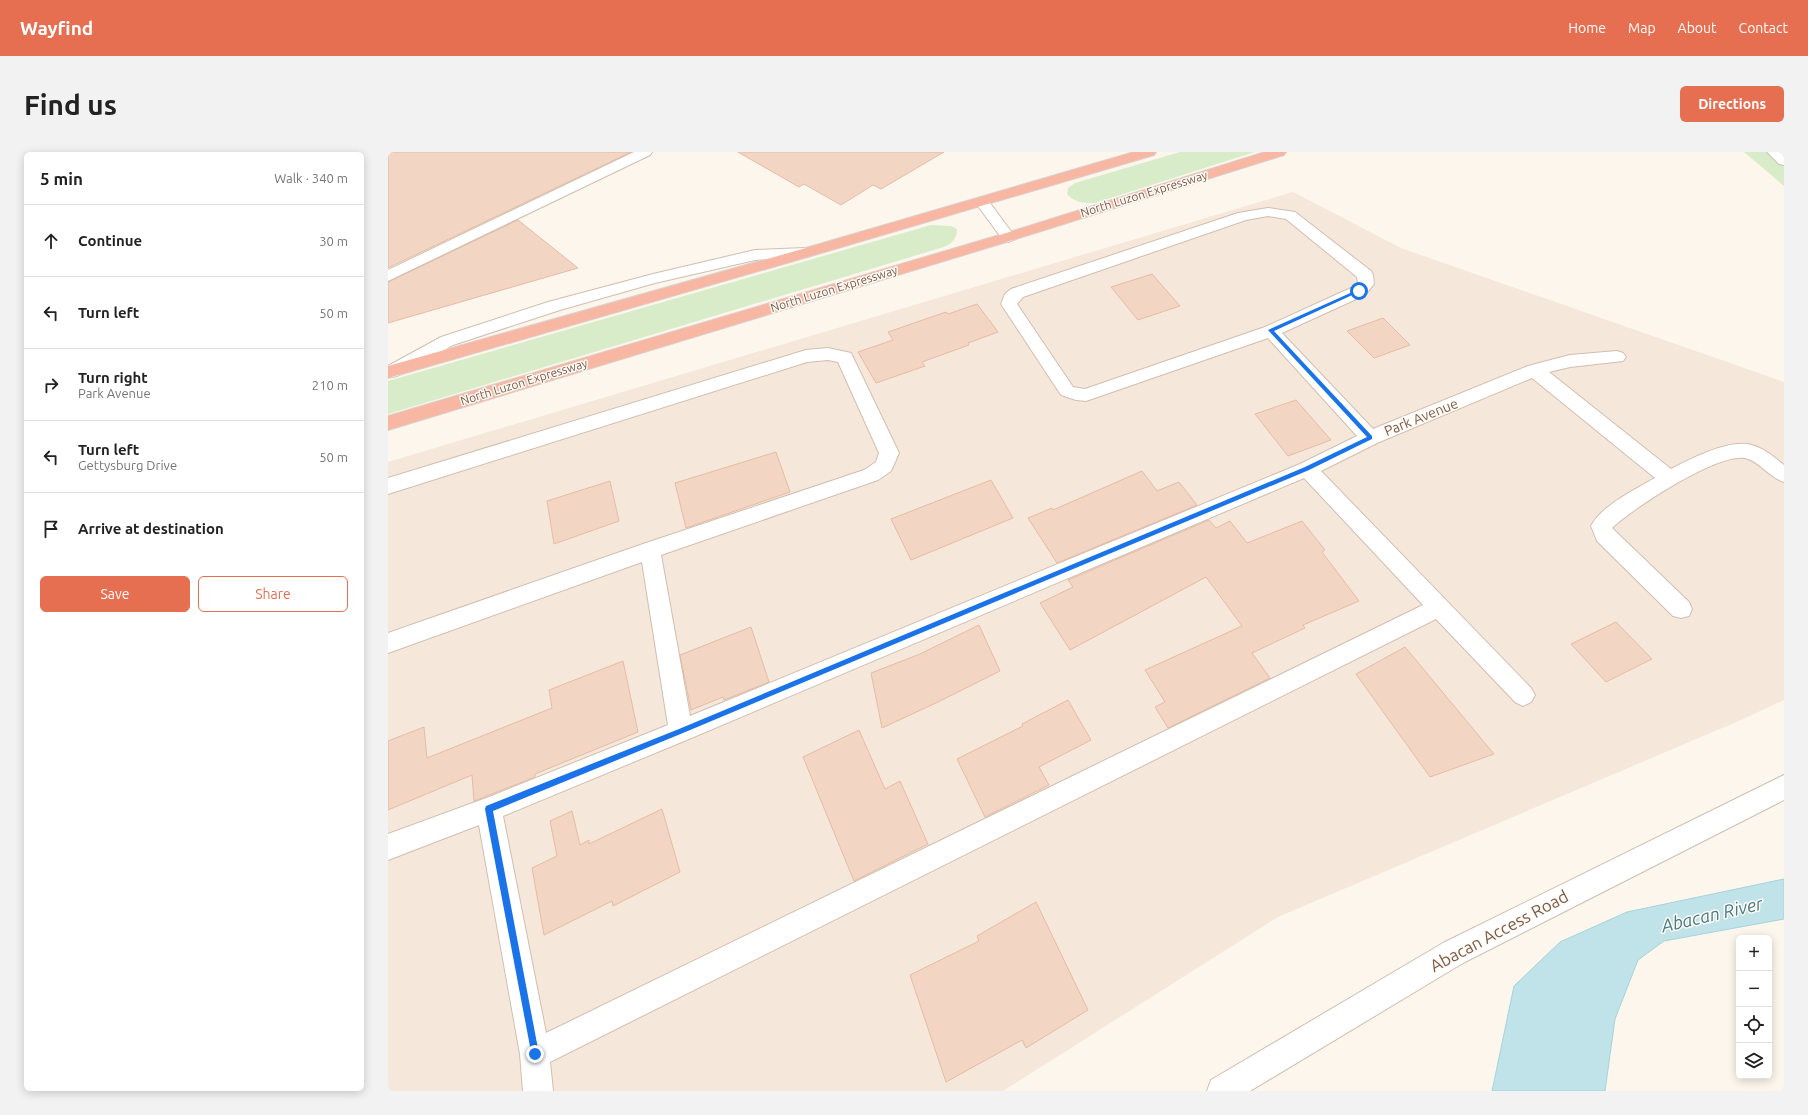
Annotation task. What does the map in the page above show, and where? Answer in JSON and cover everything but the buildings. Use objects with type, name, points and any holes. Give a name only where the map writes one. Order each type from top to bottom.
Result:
[{"type":"highway","points":[[805,253],[1149,152]]},
{"type":"highway","name":"North Luzon Expressway","points":[[388,423],[1008,237],[1279,152]]},
{"type":"street","points":[[388,276],[645,152]]},
{"type":"street","points":[[1774,152],[1784,161]]},
{"type":"street","points":[[982,202],[1008,237]]},
{"type":"street","points":[[1268,212],[1290,214],[1365,275],[1366,284],[1359,291],[1271,330],[1086,395],[1068,391],[1009,304],[1011,298],[1017,293],[1243,216],[1268,212]]},
{"type":"street","points":[[391,372],[447,341],[554,306],[653,279],[755,255],[805,253]]},
{"type":"street","points":[[1271,330],[1370,438]]},
{"type":"street","points":[[388,486],[806,356],[828,354],[845,358],[889,453],[884,466],[871,475],[650,550],[388,643]]},
{"type":"street","name":"Park Avenue","points":[[388,847],[489,809],[681,731],[1307,469],[1370,438],[1534,370],[1570,361],[1617,358]]},
{"type":"street","points":[[1534,370],[1669,478]]},
{"type":"street","points":[[1681,609],[1604,535],[1601,526],[1609,517],[1669,478],[1730,452],[1746,451],[1761,458],[1784,475]]},
{"type":"street","points":[[1307,469],[1523,695]]},
{"type":"street","points":[[650,550],[681,731]]},
{"type":"street","points":[[535,1054],[1439,607]]},
{"type":"street","name":"Abacan Access Road","points":[[1222,1091],[1453,953],[1784,787]]},
{"type":"street","points":[[489,809],[535,1054],[538,1091]]},
{"type":"shaded area","points":[[1293,192],[1401,248],[1784,382],[1784,700],[1741,720],[1278,917],[1003,1091],[388,1091],[388,462]]},
{"type":"green space","points":[[1180,152],[1255,152],[1095,203],[1080,202],[1067,194],[1068,188],[1075,183]]},
{"type":"green space","points":[[1744,152],[1784,152],[1784,186]]},
{"type":"green space","points":[[931,225],[951,226],[957,229],[955,238],[944,247],[388,414],[388,381]]},
{"type":"water","name":"Abacan River","points":[[1784,879],[1784,919],[1664,941],[1638,960],[1615,1019],[1605,1091],[1492,1091],[1514,986],[1560,942],[1627,912]]},
{"type":"route","points":[[535,1054],[489,809],[681,731],[1307,469],[1370,438],[1271,330],[1359,291]]}]
